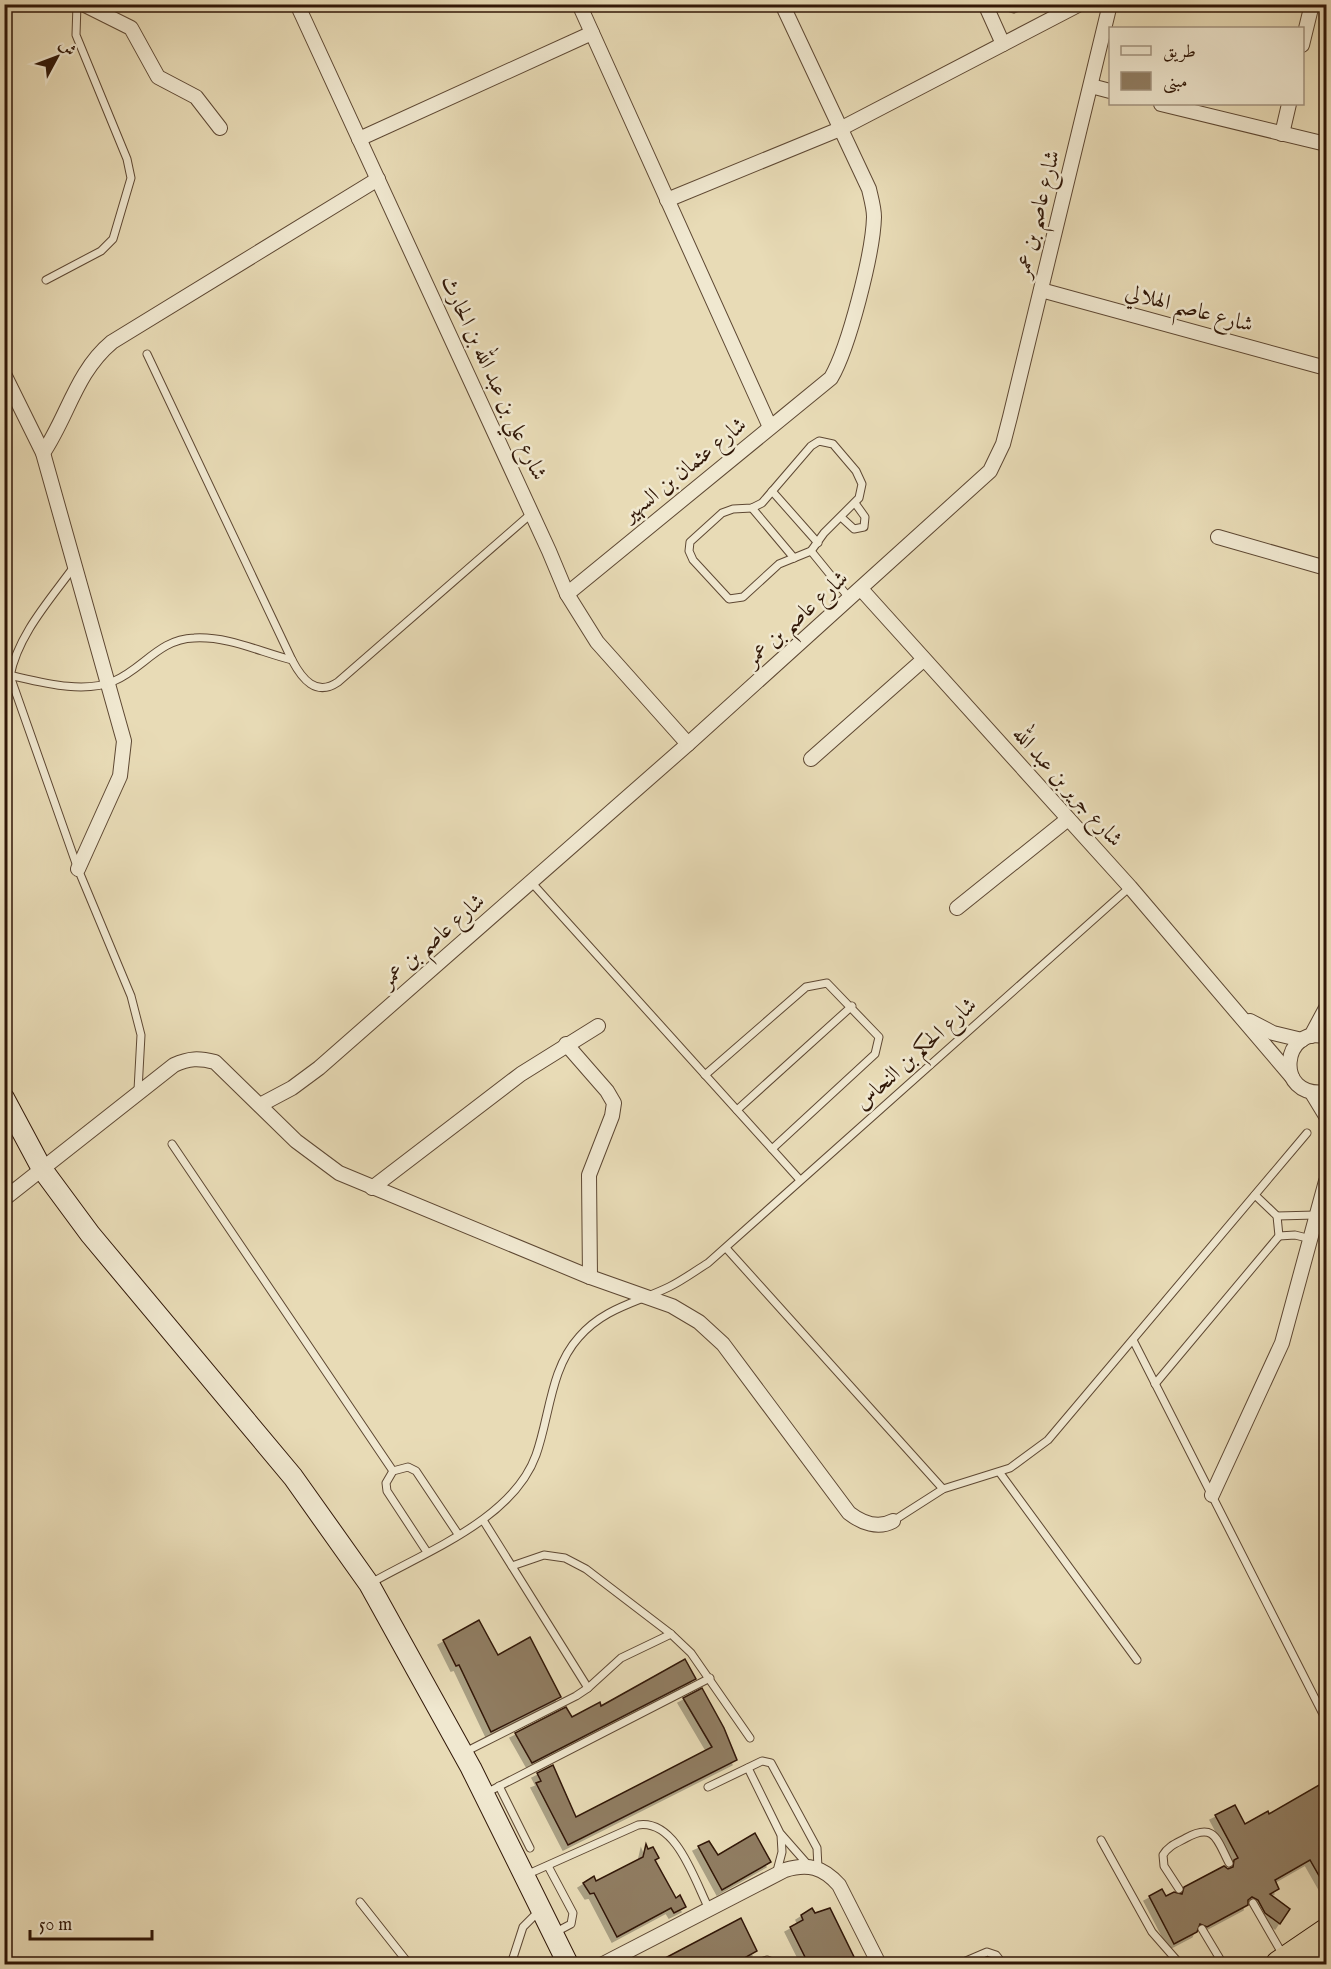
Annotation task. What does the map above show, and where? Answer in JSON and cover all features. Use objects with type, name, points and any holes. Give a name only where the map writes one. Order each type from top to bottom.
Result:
[{"type":"highway","points":[[1283,1963],[1326,1932]]},
{"type":"street","points":[[84,4],[131,28],[158,77],[196,97],[220,128]]},
{"type":"street","name":"شارع علي بن عبد الله بن الحارث","points":[[297,4],[532,513],[567,594],[597,642],[688,744]]},
{"type":"street","points":[[579,4],[770,427]]},
{"type":"street","points":[[782,4],[840,129]]},
{"type":"street","points":[[985,4],[1003,44]]},
{"type":"street","points":[[667,200],[840,129],[1080,4]]},
{"type":"street","name":"شارع عاصم بن عمر","points":[[260,1105],[292,1088],[319,1068],[532,883],[990,471],[1003,444],[1110,4]]},
{"type":"street","points":[[1304,37],[1312,4]]},
{"type":"street","points":[[359,139],[592,33]]},
{"type":"street","points":[[1091,86],[1109,91]]},
{"type":"street","points":[[1165,105],[1326,144]]},
{"type":"street","points":[[1282,134],[1289,105]]},
{"type":"street","name":"شارع عثمان بن السهير","points":[[567,594],[831,378],[841,360],[869,249],[874,215],[869,189],[840,129]]},
{"type":"street","points":[[42,453],[58,429],[80,378],[95,357],[112,342],[378,179]]},
{"type":"street","name":"شارع عاصم الهلالي","points":[[1041,290],[1326,368]]},
{"type":"street","points":[[4,374],[42,453],[106,684],[121,728],[124,760],[114,792],[78,869]]},
{"type":"street","points":[[1218,537],[1326,568]]},
{"type":"street","name":"شارع جرير بن عبد الله","points":[[861,589],[1130,887],[1292,1077],[1304,1090],[1312,1093]]},
{"type":"street","points":[[811,759],[924,660]]},
{"type":"street","points":[[957,908],[1068,819]]},
{"type":"street","points":[[1292,1077],[1290,1057],[1326,1008]]},
{"type":"street","name":"شارع جرير بن عبد الله","points":[[1240,1014],[1273,1033],[1306,1038],[1326,1037]]},
{"type":"street","points":[[372,1188],[521,1074],[598,1026]]},
{"type":"street","points":[[566,1044],[611,1096],[614,1103],[612,1116],[589,1175],[590,1277]]},
{"type":"street","points":[[4,1199],[174,1065],[186,1059],[200,1058],[215,1062],[296,1141],[324,1163],[372,1188],[686,1314],[723,1344],[849,1513],[871,1524],[888,1524],[893,1521]]},
{"type":"street","points":[[1326,1092],[1312,1093],[1326,1116]]},
{"type":"street","points":[[4,1098],[42,1169],[90,1234],[293,1477],[369,1584],[463,1753],[491,1790],[525,1876],[568,1965]]},
{"type":"street","points":[[1212,1495],[1282,1343],[1312,1240],[1326,1181]]},
{"type":"street","points":[[612,1962],[775,1876],[797,1867],[814,1867],[839,1885],[879,1965]]},
{"type":"lane","points":[[46,280],[107,246],[116,232],[130,178],[127,159],[75,35],[77,4]]},
{"type":"lane","points":[[147,354],[292,660],[306,682],[320,688],[332,686],[532,513]]},
{"type":"lane","points":[[824,441],[833,444],[860,477],[861,491],[855,503],[811,552],[779,564],[743,597],[734,600],[725,596],[693,560],[689,551],[690,542],[717,516],[727,510],[752,508],[762,503],[811,446],[824,441]]},
{"type":"lane","points":[[772,491],[818,543]]},
{"type":"lane","points":[[841,517],[854,529],[864,527],[865,517],[855,503]]},
{"type":"lane","points":[[752,508],[794,558]]},
{"type":"lane","points":[[811,552],[850,599]]},
{"type":"lane","points":[[73,568],[24,638],[7,675],[78,869],[137,1016],[142,1059],[138,1093]]},
{"type":"lane","points":[[7,675],[71,685],[106,684],[122,677],[165,646],[193,638],[228,641],[292,660]]},
{"type":"lane","points":[[532,883],[800,1180]]},
{"type":"lane","name":"شارع الحكم بن النحاس","points":[[369,1584],[483,1521],[515,1493],[531,1468],[560,1366],[577,1338],[601,1316],[688,1276],[726,1248],[1130,887]]},
{"type":"lane","points":[[705,1075],[806,987],[827,983],[852,1006],[879,1036],[875,1054],[772,1149]]},
{"type":"lane","points":[[737,1110],[852,1006]]},
{"type":"lane","points":[[893,1521],[943,1489],[999,1473],[1024,1460],[1048,1440],[1307,1133]]},
{"type":"lane","points":[[172,1144],[393,1471]]},
{"type":"lane","points":[[1255,1195],[1277,1216],[1297,1218],[1318,1215]]},
{"type":"lane","points":[[1155,1384],[1279,1236],[1277,1216]]},
{"type":"lane","points":[[1279,1236],[1295,1235],[1312,1240]]},
{"type":"lane","points":[[726,1248],[943,1489]]},
{"type":"lane","points":[[1132,1340],[1324,1709],[1326,1720]]},
{"type":"lane","points":[[427,1552],[387,1491],[386,1484],[393,1471],[408,1467],[416,1471],[458,1534]]},
{"type":"lane","points":[[999,1473],[1137,1660]]},
{"type":"lane","points":[[483,1521],[588,1688]]},
{"type":"lane","points":[[512,1566],[544,1555],[575,1562],[671,1634],[691,1653],[750,1738]]},
{"type":"lane","points":[[463,1753],[588,1688],[621,1658],[671,1634]]},
{"type":"lane","points":[[530,1848],[491,1790],[710,1678]]},
{"type":"lane","points":[[708,1787],[762,1761],[774,1766],[817,1848],[814,1867]]},
{"type":"lane","points":[[748,1768],[780,1833],[814,1867]]},
{"type":"lane","points":[[525,1876],[638,1825],[652,1825],[671,1836],[710,1911]]},
{"type":"lane","points":[[1179,1889],[1164,1866],[1163,1855],[1170,1847],[1197,1832],[1208,1831],[1213,1834],[1229,1863]]},
{"type":"lane","points":[[775,1876],[782,1852],[780,1833]]},
{"type":"lane","points":[[1101,1840],[1152,1932],[1180,1965]]},
{"type":"lane","points":[[548,1866],[573,1918],[567,1928],[553,1934]]},
{"type":"lane","points":[[360,1902],[409,1965]]},
{"type":"lane","points":[[1253,1903],[1283,1963]]},
{"type":"lane","points":[[511,1965],[523,1927],[541,1910]]},
{"type":"lane","points":[[1202,1929],[1223,1965]]},
{"type":"lane","points":[[959,1965],[987,1952],[996,1955],[1003,1965]]},
{"type":"lane","points":[[754,1965],[767,1960],[778,1965]]},
{"type":"shaded area","points":[[1002,5],[1031,5],[1014,13],[1004,10]]},
{"type":"building","points":[[479,1620],[498,1655],[530,1637],[561,1697],[491,1732],[459,1665],[456,1666],[443,1640]]},
{"type":"building","points":[[685,1659],[696,1679],[532,1763],[515,1733],[566,1707],[572,1717],[600,1702],[601,1706]]},
{"type":"building","points":[[702,1688],[724,1728],[737,1760],[568,1845],[536,1783],[541,1781],[537,1773],[553,1765],[576,1817],[712,1747],[683,1698]]},
{"type":"building","points":[[1326,1781],[1326,1888],[1310,1860],[1275,1880],[1279,1889],[1270,1894],[1290,1909],[1280,1924],[1265,1913],[1258,1900],[1252,1897],[1248,1900],[1248,1905],[1207,1927],[1200,1924],[1197,1932],[1174,1944],[1149,1896],[1162,1889],[1166,1896],[1174,1892],[1182,1894],[1184,1887],[1224,1866],[1228,1869],[1233,1867],[1234,1860],[1238,1858],[1215,1815],[1235,1805],[1245,1824],[1268,1811],[1269,1814]]},
{"type":"building","points":[[755,1833],[771,1862],[722,1890],[698,1846],[709,1841],[718,1855]]},
{"type":"building","points":[[646,1844],[648,1849],[653,1847],[659,1858],[655,1860],[676,1898],[680,1895],[686,1907],[674,1913],[671,1908],[617,1937],[594,1893],[590,1894],[583,1883],[594,1876],[596,1881],[643,1857]]},
{"type":"building","points":[[812,1908],[815,1913],[830,1908],[858,1965],[809,1965],[790,1927],[803,1920],[801,1915]]},
{"type":"building","points":[[741,1918],[757,1951],[732,1965],[652,1965]]}]
